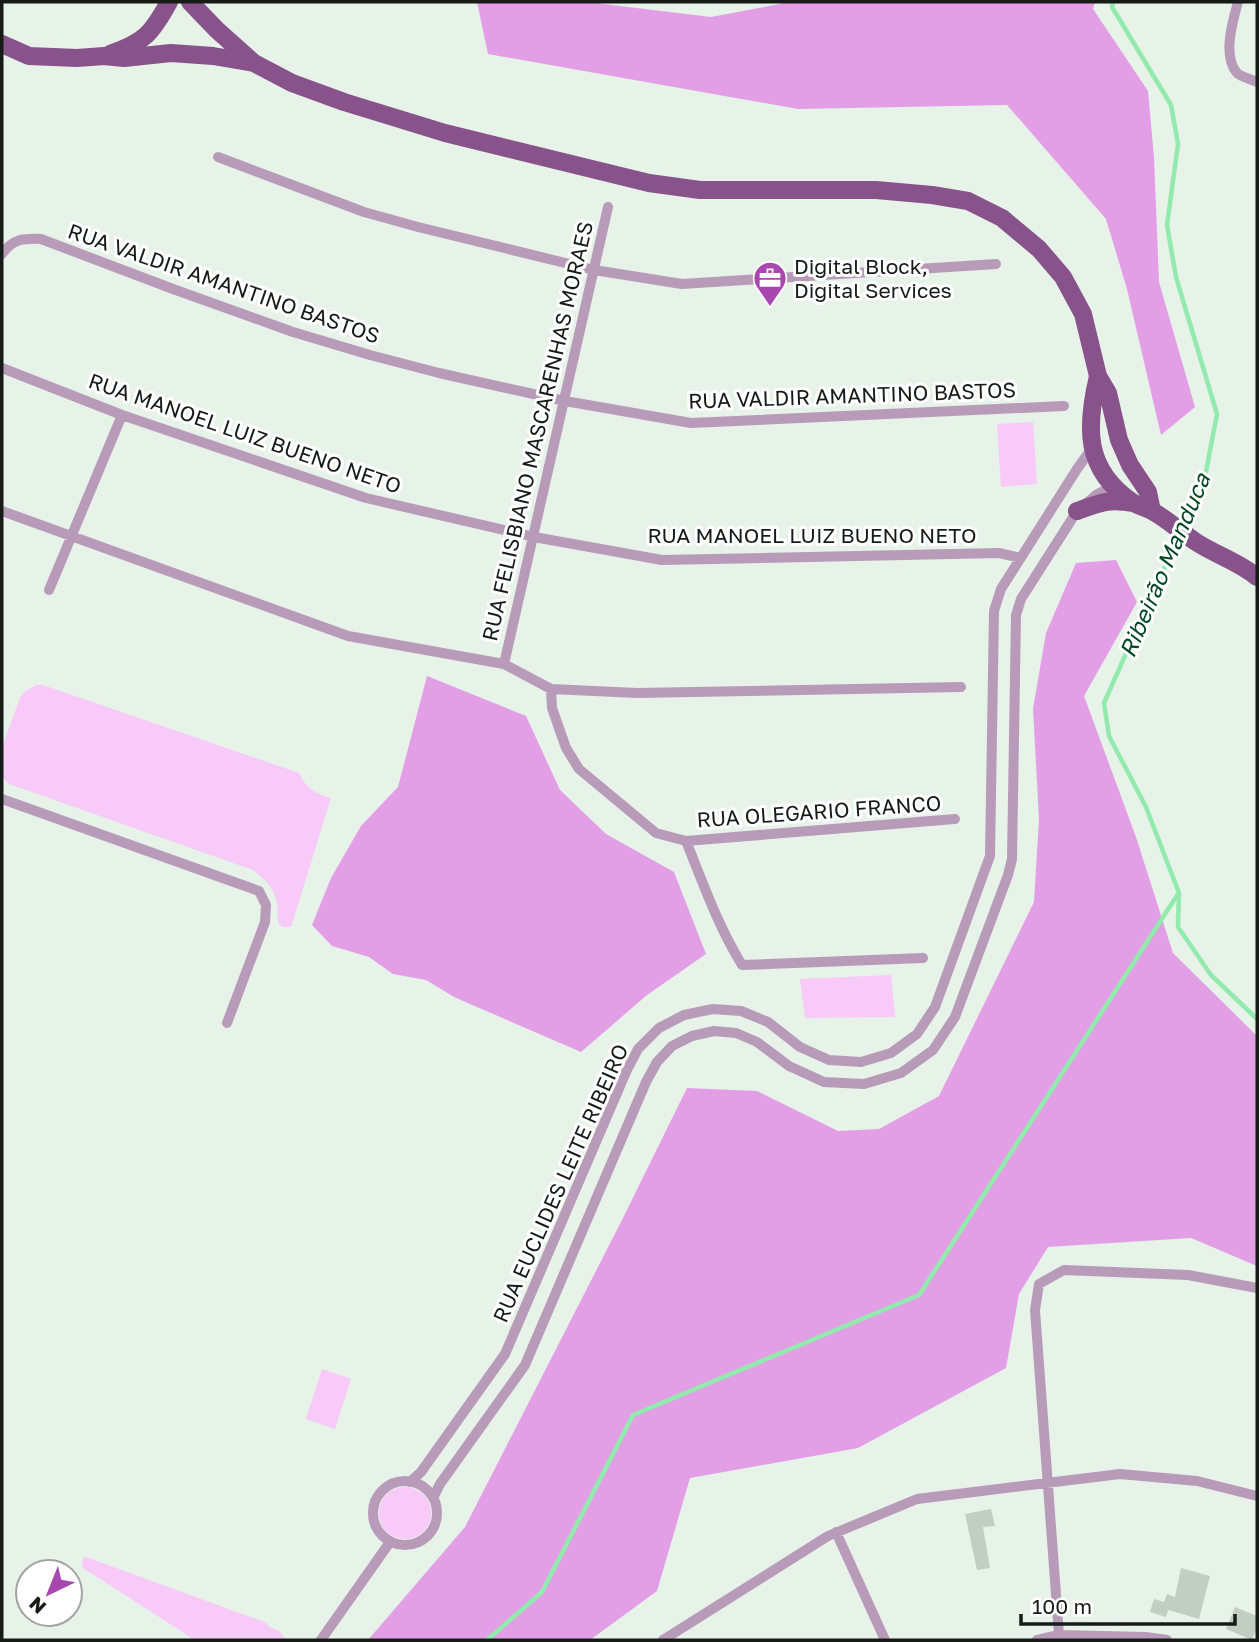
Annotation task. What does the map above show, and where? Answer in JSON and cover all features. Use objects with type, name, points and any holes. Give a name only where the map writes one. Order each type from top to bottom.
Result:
[{"type":"main road","points":[[104,56],[144,39],[156,27],[169,2]]},
{"type":"main road","points":[[190,2],[254,63],[292,83],[445,133],[649,183],[700,190],[876,190],[932,195],[968,201],[1002,218],[1039,249],[1063,277],[1083,314],[1098,376],[1108,393],[1119,440],[1130,465],[1148,492],[1156,514]]},
{"type":"main road","points":[[2,44],[29,56],[124,58],[171,53],[254,63]]},
{"type":"main road","points":[[1098,376],[1090,426],[1092,448],[1101,469],[1113,486],[1134,503],[1255,577]]},
{"type":"main road","points":[[1092,448],[1104,440],[1119,440]]},
{"type":"main road","points":[[1113,486],[1120,481],[1130,465]]},
{"type":"main road","points":[[1077,511],[1114,500],[1134,503]]},
{"type":"street","points":[[1238,2],[1229,31],[1233,66],[1238,75],[1257,82]]},
{"type":"street","points":[[218,157],[364,212],[418,227],[594,270],[681,284],[996,264]]},
{"type":"street","name":"RUA FELISBIANO MASCARENHAS MORAES","points":[[504,664],[608,207]]},
{"type":"street","name":"RUA VALDIR AMANTINO BASTOS","points":[[2,254],[7,246],[23,238],[41,239],[173,289],[370,355],[565,401],[691,423],[1065,406]]},
{"type":"street","name":"RUA MANOEL LUIZ BUENO NETO","points":[[2,368],[122,415],[366,498],[534,537],[662,560],[999,553],[1021,558]]},
{"type":"street","points":[[49,590],[122,415]]},
{"type":"street","name":"RUA EUCLIDES LEITE RIBEIRO","points":[[410,1482],[421,1472],[505,1354],[626,1072],[638,1049],[659,1028],[684,1014],[713,1009],[741,1011],[768,1022],[800,1047],[829,1060],[861,1062],[891,1053],[917,1034],[935,1007],[990,856],[993,611],[1001,589],[1092,448]]},
{"type":"street","name":"RUA EUCLIDES LEITE RIBEIRO","points":[[433,1498],[440,1484],[525,1365],[646,1082],[657,1062],[672,1046],[692,1036],[714,1031],[736,1033],[757,1042],[789,1066],[824,1082],[863,1084],[901,1073],[933,1050],[956,1017],[1012,859],[1016,615],[1021,599],[1077,511],[1096,495],[1113,486]]},
{"type":"street","points":[[2,512],[348,636],[504,664],[551,689],[637,692],[961,687]]},
{"type":"street","points":[[1032,541],[1043,545],[1050,554]]},
{"type":"street","points":[[1011,573],[1019,582],[1030,585]]},
{"type":"street","points":[[551,689],[552,708],[566,748],[579,769],[656,833],[686,841],[710,904],[742,965],[923,958]]},
{"type":"street","points":[[2,799],[259,891],[266,905],[265,922],[228,1023]]},
{"type":"street","name":"RUA OLEGARIO FRANCO","points":[[686,841],[955,819]]},
{"type":"street","points":[[990,832],[1013,831]]},
{"type":"street","points":[[1059,1635],[1035,1310],[1039,1284],[1064,1269],[1188,1275],[1257,1288]]},
{"type":"street","points":[[663,1640],[836,1532],[917,1499],[1119,1474],[1197,1481],[1257,1496]]},
{"type":"street","points":[[393,1483],[415,1483],[426,1489],[433,1498],[436,1521],[423,1539],[413,1544],[390,1542],[380,1534],[374,1523],[376,1499],[383,1489],[393,1483]]},
{"type":"street","points":[[836,1532],[885,1640]]},
{"type":"street","points":[[321,1640],[390,1542]]},
{"type":"street","points":[[1037,1640],[1059,1635],[1167,1640]]},
{"type":"shaded area","points":[[477,2],[587,2],[711,17],[790,2],[1095,2],[1093,9],[1148,91],[1154,157],[1159,282],[1195,407],[1161,435],[1127,289],[1106,219],[1007,105],[798,109],[488,54]]},
{"type":"shaded area","points":[[1033,422],[1037,484],[1001,487],[997,424]]},
{"type":"shaded area","points":[[1116,560],[1137,602],[1084,696],[1136,837],[1173,953],[1257,1036],[1257,1266],[1191,1238],[1048,1247],[1019,1294],[1006,1368],[858,1448],[690,1478],[657,1591],[590,1640],[368,1640],[465,1527],[687,1088],[757,1091],[838,1131],[879,1129],[939,1096],[1034,902],[1039,819],[1033,709],[1046,633],[1076,563]]},
{"type":"shaded area","points":[[427,676],[526,716],[560,790],[606,834],[674,872],[706,954],[647,995],[581,1052],[454,997],[426,980],[393,974],[369,957],[332,946],[312,925],[331,878],[361,826],[398,787]]},
{"type":"shaded area","points":[[36,685],[43,685],[299,773],[312,790],[331,798],[291,927],[282,927],[278,922],[274,893],[265,880],[253,870],[9,784],[2,777],[2,747],[20,698],[24,692]]},
{"type":"shaded area","points":[[891,975],[895,1017],[805,1018],[800,979]]},
{"type":"shaded area","points":[[322,1369],[351,1379],[335,1429],[306,1419]]},
{"type":"shaded area","points":[[405,1487],[424,1494],[431,1513],[424,1532],[405,1539],[386,1532],[379,1513],[386,1494]]},
{"type":"shaded area","points":[[84,1558],[267,1623],[286,1640],[195,1640],[84,1569]]},
{"type":"building","points":[[991,1509],[995,1526],[983,1527],[990,1568],[977,1570],[965,1514]]},
{"type":"building","points":[[1181,1568],[1210,1576],[1199,1619],[1168,1610],[1166,1617],[1150,1612],[1154,1599],[1164,1602],[1167,1594],[1175,1597]]},
{"type":"building","points":[[1235,1607],[1257,1616],[1257,1627],[1252,1640],[1226,1629]]},
{"type":"waterway","name":"Ribeirão Manduca","points":[[1113,2],[1112,7],[1171,105],[1178,144],[1167,225],[1176,277],[1217,414],[1205,477],[1182,527]]},
{"type":"waterway","name":"Ribeirão Manduca","points":[[1179,535],[1104,703],[1109,736],[1146,807],[1179,893],[1178,927],[1211,975],[1257,1019]]},
{"type":"waterway","points":[[487,1640],[542,1592],[633,1415],[919,1295],[1178,894]]},
{"type":"place","name":"Digital Block, Digital Services","points":[[770,308]]}]
